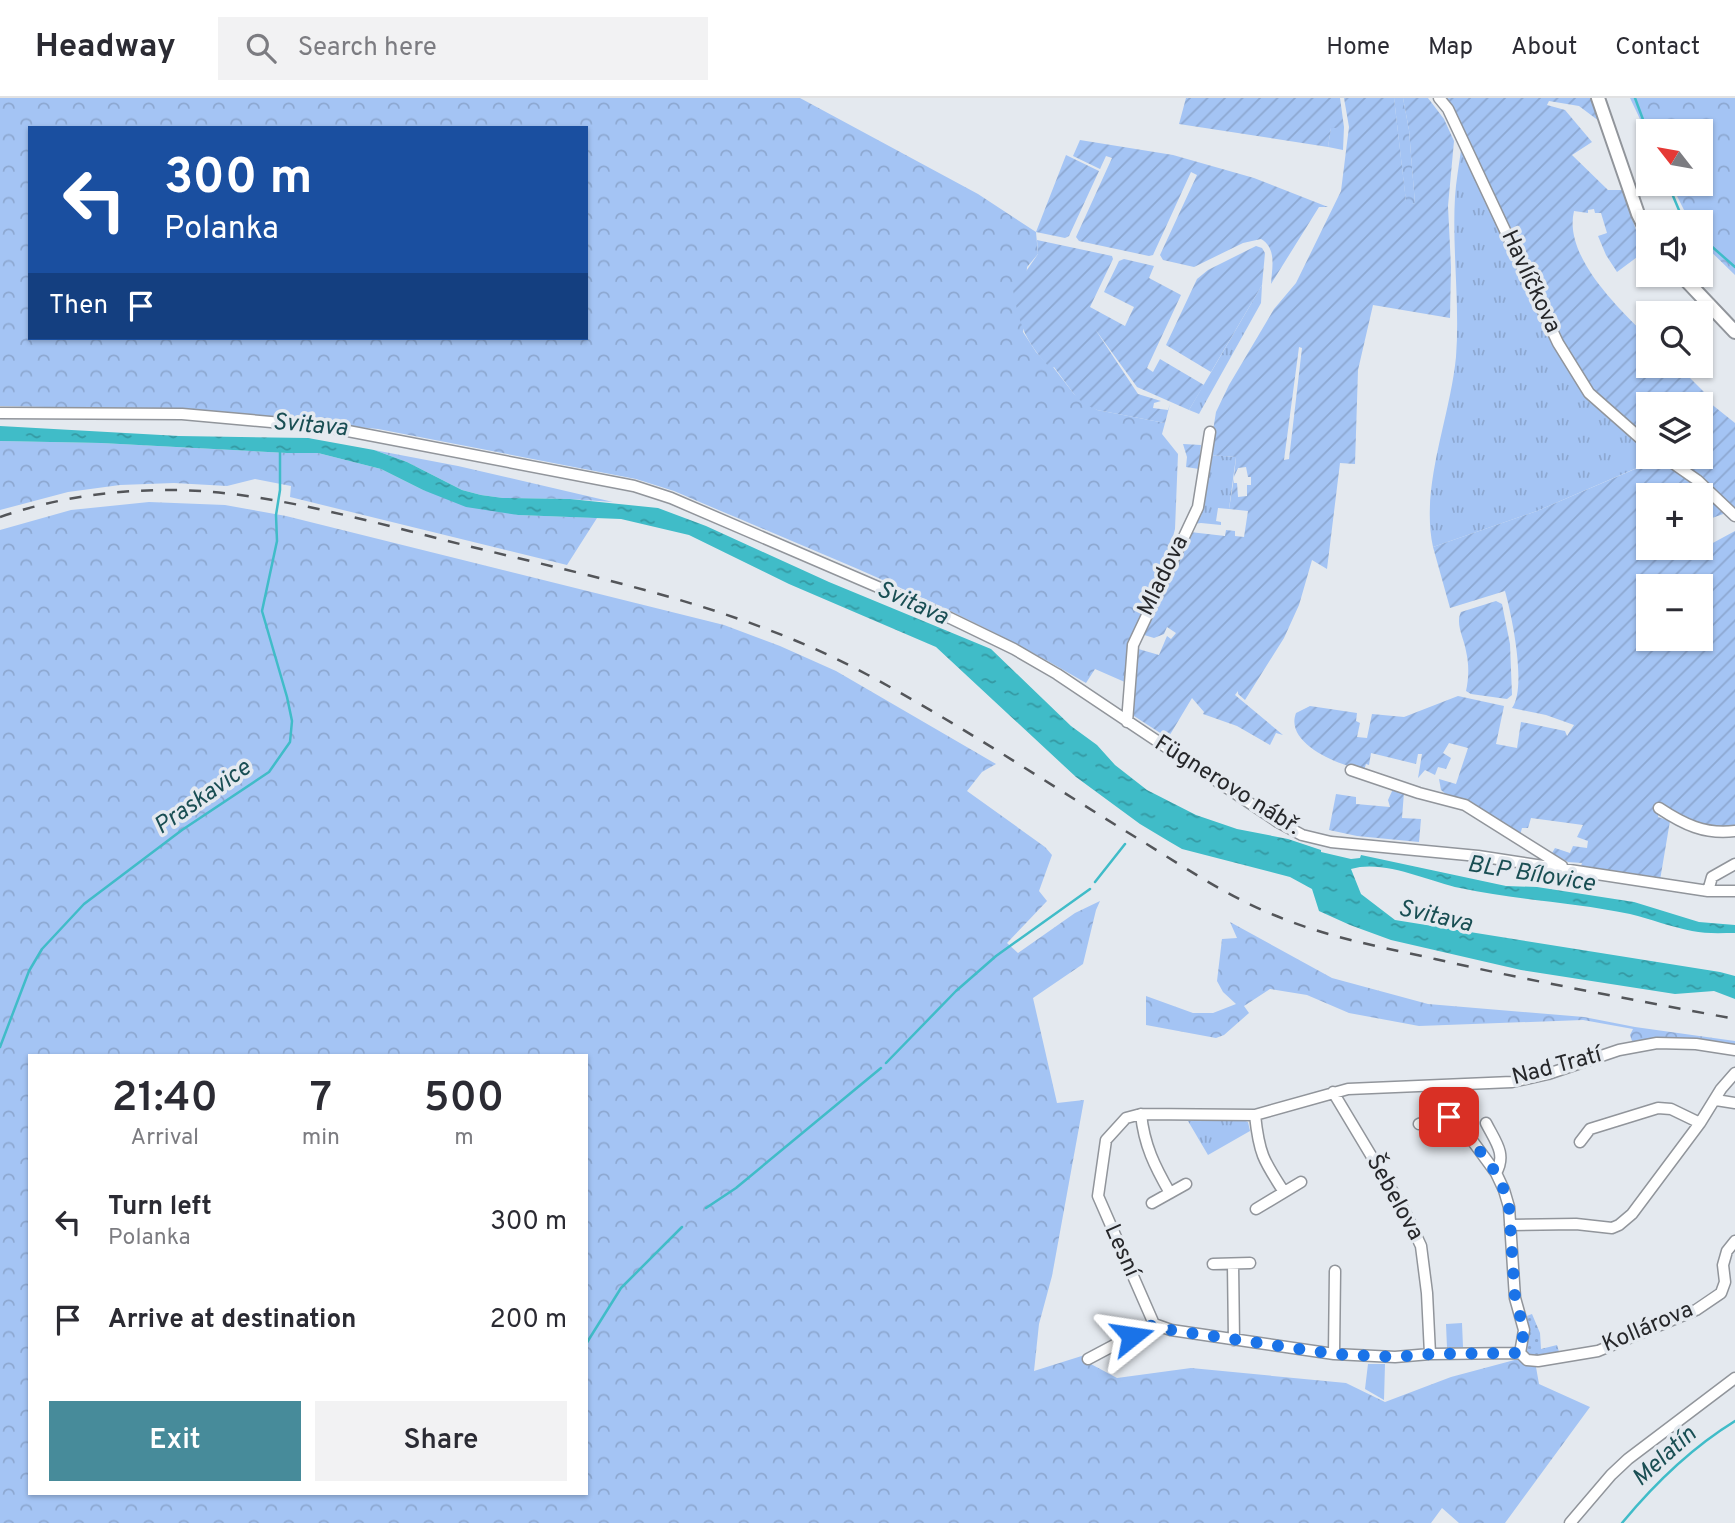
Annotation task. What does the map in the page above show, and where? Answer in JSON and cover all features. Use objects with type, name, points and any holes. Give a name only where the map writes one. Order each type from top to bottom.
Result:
[{"type":"main road","points":[[1598,98],[1637,210]]},
{"type":"main road","points":[[1692,287],[1735,332]]},
{"type":"street","name":"Havlíčkova","points":[[1439,98],[1448,109],[1576,375],[1589,393],[1636,434]]},
{"type":"street","name":"Fügnerovo nábř.","points":[[0,413],[182,414],[327,427],[634,486],[722,519],[997,641],[1058,674],[1302,835],[1340,843],[1478,856],[1566,868],[1707,891],[1735,891]]},
{"type":"street","name":"Mladova","points":[[1127,722],[1133,645],[1198,508],[1210,432]]},
{"type":"street","points":[[1681,469],[1697,480],[1735,516]]},
{"type":"street","name":"Fügnerovo nábř.","points":[[1351,770],[1419,793],[1465,804],[1566,868]]},
{"type":"street","points":[[1659,807],[1678,820],[1706,831],[1735,831]]},
{"type":"street","points":[[1707,891],[1712,877],[1735,864]]},
{"type":"street","name":"Nad Tratí","points":[[1141,1114],[1255,1115],[1348,1089],[1512,1082],[1549,1074],[1619,1050],[1657,1043],[1696,1044],[1735,1050]]},
{"type":"street","points":[[1510,1225],[1576,1224],[1612,1228],[1619,1225],[1632,1214],[1700,1123],[1721,1088],[1735,1073]]},
{"type":"street","name":"Šebelova","points":[[1333,1092],[1405,1212],[1421,1246],[1430,1354]]},
{"type":"street","points":[[1716,1100],[1735,1103]]},
{"type":"street","points":[[1580,1142],[1590,1129],[1658,1108],[1671,1109],[1700,1123]]},
{"type":"street","points":[[1141,1114],[1143,1136],[1152,1162],[1170,1193]]},
{"type":"street","name":"Lesní","points":[[1141,1114],[1126,1118],[1106,1140],[1098,1196],[1154,1324]]},
{"type":"street","points":[[1255,1115],[1263,1160],[1284,1192]]},
{"type":"street","points":[[1088,1359],[1154,1324],[1171,1330],[1334,1354],[1395,1357],[1520,1353],[1524,1330],[1515,1298],[1509,1207],[1496,1173],[1463,1128],[1453,1119],[1439,1116],[1419,1124]]},
{"type":"street","points":[[1486,1123],[1502,1153],[1501,1165],[1496,1173]]},
{"type":"street","points":[[1256,1209],[1301,1182]]},
{"type":"street","points":[[1152,1203],[1186,1184]]},
{"type":"street","name":"Kollárova","points":[[1520,1353],[1527,1360],[1538,1362],[1598,1351],[1696,1310],[1721,1293],[1725,1282],[1723,1265],[1727,1251],[1735,1241]]},
{"type":"street","points":[[1213,1264],[1250,1263]]},
{"type":"street","points":[[1233,1264],[1234,1340]]},
{"type":"street","points":[[1334,1354],[1335,1271]]},
{"type":"street","points":[[1570,1523],[1628,1459],[1735,1378]]},
{"type":"green space","points":[[0,98],[800,98],[978,194],[1036,232],[1038,254],[1027,267],[1023,332],[1036,352],[1053,367],[1074,394],[1097,410],[1165,423],[1162,434],[1178,454],[1175,529],[1165,567],[1128,644],[1127,683],[1095,669],[1086,683],[986,629],[883,580],[674,491],[636,479],[378,429],[181,410],[0,406]]},
{"type":"green space","points":[[1186,98],[1340,98],[1344,127],[1331,128],[1328,147],[1179,124]]},
{"type":"green space","points":[[1344,98],[1394,98],[1406,201],[1415,204],[1409,130],[1403,98],[1428,98],[1444,119],[1454,141],[1448,206],[1450,318],[1373,305],[1358,370],[1355,464],[1340,463],[1327,569],[1312,560],[1299,605],[1284,638],[1245,700],[1238,691],[1235,695],[1283,735],[1276,733],[1270,745],[1237,726],[1203,714],[1192,698],[1168,738],[1134,716],[1135,648],[1159,655],[1167,636],[1171,639],[1176,633],[1167,627],[1164,634],[1154,638],[1141,634],[1190,532],[1225,536],[1226,530],[1235,531],[1235,536],[1244,537],[1248,511],[1229,509],[1234,478],[1238,497],[1247,496],[1247,485],[1251,485],[1251,477],[1248,477],[1246,467],[1238,468],[1234,477],[1236,457],[1209,455],[1216,412],[1274,309],[1296,283],[1341,191],[1349,127]],"holes":[[[1299,347],[1302,348],[1289,459],[1284,460]]]},
{"type":"green space","points":[[1394,98],[1403,98],[1409,130],[1415,204],[1406,202]]},
{"type":"green space","points":[[1446,98],[1591,98],[1599,121],[1579,106],[1549,101],[1547,105],[1565,110],[1592,142],[1572,155],[1608,190],[1623,190],[1636,230],[1636,258],[1617,272],[1598,236],[1607,233],[1601,213],[1595,213],[1594,209],[1588,210],[1588,213],[1574,211],[1573,228],[1577,246],[1596,280],[1636,325],[1636,378],[1690,378],[1704,392],[1636,392],[1636,432],[1590,392],[1577,373]]},
{"type":"green space","points":[[1630,98],[1735,98],[1735,275],[1713,254],[1713,210],[1684,210],[1677,196],[1713,196],[1713,119],[1640,119]]},
{"type":"green space","points":[[1331,127],[1344,127],[1343,150],[1328,147]]},
{"type":"green space","points":[[1080,140],[1173,155],[1254,178],[1328,207],[1319,207],[1271,284],[1271,253],[1261,239],[1243,243],[1194,267],[1163,260],[1160,255],[1197,175],[1191,172],[1153,255],[1079,241],[1076,237],[1112,158],[1106,156],[1100,169],[1073,156]]},
{"type":"green space","points":[[1461,150],[1636,433],[1636,468],[1537,511],[1433,547],[1430,500],[1456,357],[1455,191]]},
{"type":"green space","points":[[1066,155],[1099,171],[1069,236],[1065,238],[1036,232]]},
{"type":"green space","points":[[1037,240],[1112,256],[1113,259],[1090,307],[1125,326],[1134,307],[1104,292],[1119,261],[1124,259],[1154,266],[1149,278],[1181,295],[1147,368],[1153,372],[1160,359],[1204,385],[1189,410],[1137,387],[1095,329],[1138,394],[1161,401],[1154,403],[1153,408],[1168,410],[1170,404],[1165,423],[1097,410],[1084,404],[1054,367],[1051,369],[1025,333],[1013,290],[1038,254]]},
{"type":"green space","points":[[1256,246],[1262,248],[1265,253],[1262,285],[1211,372],[1166,345],[1197,279],[1208,270]]},
{"type":"green space","points":[[1262,285],[1261,303],[1199,414],[1189,410]]},
{"type":"green space","points":[[1713,405],[1735,423],[1735,512],[1713,494],[1713,483],[1700,483],[1683,469],[1713,469]]},
{"type":"green space","points":[[0,441],[318,453],[381,469],[423,490],[518,515],[597,518],[567,565],[290,497],[291,486],[255,479],[227,486],[174,483],[120,485],[68,492],[0,510]]},
{"type":"green space","points":[[1183,444],[1201,445],[1199,469],[1186,467],[1187,457]]},
{"type":"green space","points":[[374,450],[458,466],[613,502],[481,495],[462,490],[407,462]]},
{"type":"green space","points":[[1209,455],[1236,457],[1229,509],[1218,508],[1216,521],[1221,522],[1221,525],[1193,524]]},
{"type":"green space","points":[[1636,469],[1676,469],[1692,483],[1636,483],[1636,560],[1713,560],[1713,543],[1735,531],[1735,828],[1718,829],[1659,812],[1658,817],[1670,821],[1660,880],[1581,866],[1582,863],[1568,862],[1552,853],[1555,848],[1570,853],[1573,846],[1587,848],[1588,841],[1577,837],[1583,825],[1531,818],[1528,828],[1522,828],[1520,835],[1473,804],[1447,795],[1441,790],[1439,779],[1456,784],[1468,748],[1449,743],[1443,753],[1451,758],[1446,769],[1438,767],[1435,775],[1425,770],[1418,778],[1422,754],[1418,754],[1416,764],[1371,753],[1369,765],[1366,764],[1364,770],[1342,764],[1306,744],[1298,734],[1296,713],[1310,706],[1357,713],[1356,721],[1360,723],[1357,737],[1367,738],[1372,714],[1404,717],[1458,696],[1504,706],[1496,744],[1517,748],[1521,722],[1565,731],[1567,736],[1574,725],[1546,715],[1512,708],[1518,685],[1518,669],[1505,591],[1450,608],[1433,547],[1537,511]]},
{"type":"green space","points":[[1713,501],[1726,513],[1713,518]]},
{"type":"green space","points":[[149,502],[225,505],[286,516],[724,625],[836,671],[996,764],[982,772],[967,791],[1045,847],[1052,855],[1039,891],[1047,901],[1007,943],[1018,953],[1075,913],[1100,901],[1083,964],[1033,998],[1057,1103],[1084,1100],[1052,1276],[1039,1324],[1034,1371],[1088,1354],[1089,1363],[1117,1378],[1191,1368],[1346,1383],[1385,1402],[1451,1377],[1522,1358],[1536,1367],[1539,1384],[1590,1407],[1505,1523],[1459,1523],[1442,1508],[1431,1523],[0,1523],[0,530],[71,510]]},
{"type":"green space","points":[[1496,601],[1502,604],[1510,644],[1512,695],[1507,699],[1466,691],[1468,661],[1459,617],[1461,612]]},
{"type":"green space","points":[[1393,789],[1404,792],[1402,818],[1421,819],[1419,842],[1357,836],[1329,830],[1336,794],[1356,797],[1356,804],[1390,807],[1388,800]]},
{"type":"green space","points":[[1230,922],[1332,978],[1428,1004],[1584,1017],[1735,1041],[1735,1045],[1632,1041],[1630,1035],[1633,1029],[1583,1020],[1419,1026],[1349,1013],[1307,995],[1270,989],[1244,1006],[1249,1013],[1224,1035],[1216,1038],[1146,1025],[1146,996],[1193,1013],[1213,1013],[1236,1004],[1223,992],[1217,981],[1222,939],[1237,938]]},
{"type":"green space","points":[[1188,1121],[1248,1122],[1250,1131],[1208,1155]]},
{"type":"green space","points":[[1532,1314],[1540,1333],[1541,1349],[1557,1345],[1560,1355],[1538,1358],[1526,1355],[1524,1317]]},
{"type":"green space","points":[[1462,1323],[1463,1347],[1447,1348],[1446,1324]]},
{"type":"green space","points":[[1368,1364],[1385,1364],[1384,1400],[1365,1389]]},
{"type":"water","points":[[0,426],[179,436],[308,438],[374,450],[407,462],[462,490],[481,495],[570,499],[658,508],[706,526],[829,582],[991,649],[1071,726],[1097,745],[1115,765],[1147,790],[1196,815],[1237,829],[1288,839],[1321,852],[1351,859],[1360,858],[1361,855],[1506,886],[1537,887],[1634,902],[1699,922],[1735,925],[1735,933],[1697,932],[1609,910],[1481,892],[1391,869],[1351,869],[1361,894],[1395,920],[1720,972],[1735,976],[1735,999],[1714,991],[1675,994],[1521,970],[1391,940],[1350,925],[1319,911],[1312,889],[1290,877],[1182,849],[1140,824],[1076,777],[936,647],[789,584],[689,535],[621,519],[518,515],[466,507],[381,469],[318,453],[0,441]]},
{"type":"waterway","points":[[1635,98],[1643,119]]},
{"type":"waterway","points":[[1673,196],[1679,210]]},
{"type":"waterway","points":[[1713,248],[1735,267]]},
{"type":"waterway","name":"Praskavice","points":[[0,1047],[29,971],[42,949],[84,904],[182,830],[269,772],[290,742],[292,721],[287,697],[262,611],[277,541],[280,452]]},
{"type":"waterway","points":[[1095,882],[1125,844]]},
{"type":"waterway","points":[[886,1063],[956,991],[996,956],[1090,889]]},
{"type":"waterway","points":[[706,1208],[736,1188],[881,1068]]},
{"type":"waterway","points":[[588,1341],[621,1288],[682,1227]]},
{"type":"waterway","name":"Melatín","points":[[1622,1523],[1674,1467],[1735,1421]]},
{"type":"railway","points":[[0,517],[49,503],[99,494],[150,490],[234,494],[333,512],[670,597],[771,631],[868,675],[973,736],[1208,882],[1274,915],[1374,946],[1735,1019]]},
{"type":"route","points":[[1132,1336],[1154,1324],[1171,1330],[1334,1354],[1395,1357],[1520,1353],[1524,1330],[1515,1298],[1509,1207],[1504,1190],[1496,1173],[1463,1128],[1449,1117]]},
{"type":"water label","name":"Svitava","points":[[310,426]]},
{"type":"water label","name":"Svitava","points":[[912,604]]},
{"type":"water label","name":"BLP Bílovice","points":[[1531,875]]},
{"type":"water label","name":"Svitava","points":[[1435,917]]}]
